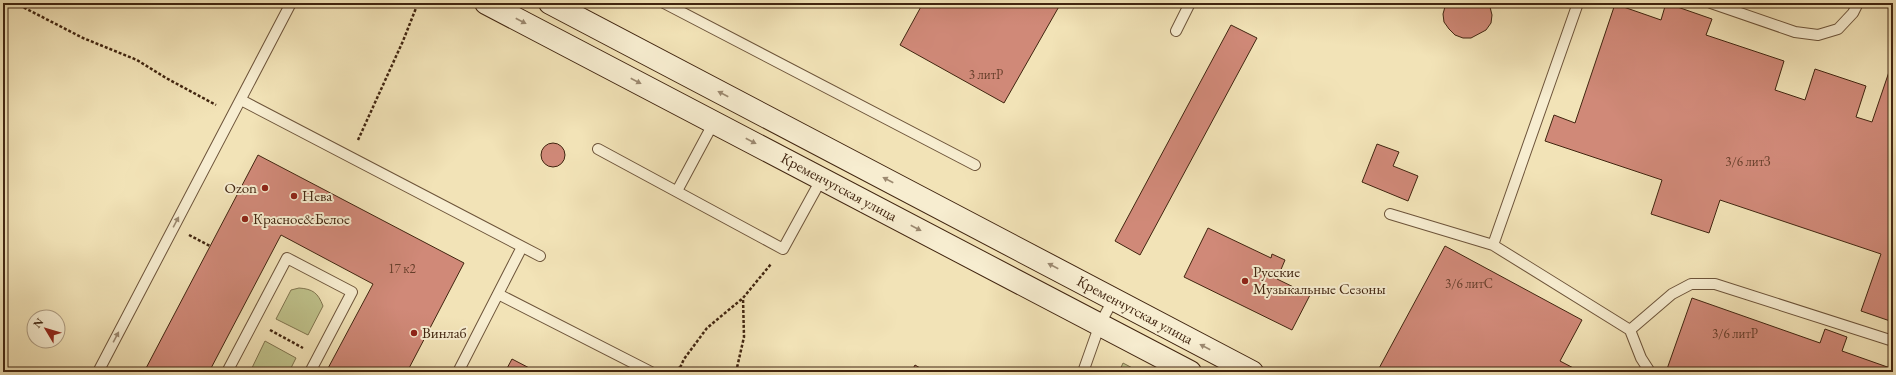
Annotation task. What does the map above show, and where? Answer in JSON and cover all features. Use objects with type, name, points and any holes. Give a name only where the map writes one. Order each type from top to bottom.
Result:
[{"type":"street","name":"Кременчугская улица","points":[[486,3],[1190,372]]},
{"type":"street","name":"Кременчугская улица","points":[[550,3],[1114,298],[1226,363],[1252,372]]},
{"type":"lane","points":[[98,372],[291,3]]},
{"type":"lane","points":[[664,3],[975,165]]},
{"type":"lane","points":[[1176,30],[1190,3]]},
{"type":"lane","points":[[1493,245],[1578,3]]},
{"type":"lane","points":[[1711,3],[1795,32],[1818,35],[1838,29],[1853,13],[1858,3]]},
{"type":"lane","points":[[241,100],[540,256]]},
{"type":"lane","points":[[677,192],[714,122]]},
{"type":"lane","points":[[598,149],[783,249],[822,178]]},
{"type":"lane","points":[[1390,214],[1493,245],[1630,330],[1641,358],[1650,372]]},
{"type":"lane","points":[[458,372],[522,247]]},
{"type":"lane","points":[[227,372],[287,258],[352,292],[310,372]]},
{"type":"lane","points":[[1630,330],[1672,294],[1691,284],[1715,284],[1893,341]]},
{"type":"lane","points":[[498,294],[651,372]]},
{"type":"lane","points":[[1083,372],[1100,324],[1114,298]]},
{"type":"path","points":[[16,3],[83,38],[137,60],[166,78],[233,114]]},
{"type":"path","points":[[350,157],[403,41],[418,3]]},
{"type":"path","points":[[187,234],[210,246]]},
{"type":"path","points":[[678,372],[684,359],[707,328],[743,298],[783,249]]},
{"type":"path","points":[[736,372],[744,336],[743,298]]},
{"type":"path","points":[[254,322],[318,356]]},
{"type":"path","points":[[670,372],[680,367]]},
{"type":"green space","points":[[299,288],[308,289],[314,292],[323,306],[308,335],[276,319],[291,290]]},
{"type":"green space","points":[[265,341],[296,358],[289,372],[250,372]]},
{"type":"green space","points":[[1123,363],[1140,372],[1119,372]]},
{"type":"building","points":[[923,3],[1061,3],[1004,103],[900,45]]},
{"type":"building","points":[[1446,3],[1489,3],[1492,15],[1491,23],[1486,30],[1471,38],[1463,38],[1455,35],[1444,22],[1443,14]]},
{"type":"building","points":[[1666,3],[1712,19],[1706,35],[1784,61],[1775,90],[1805,100],[1815,69],[1866,86],[1856,117],[1872,122],[1893,60],[1893,322],[1861,311],[1881,254],[1720,200],[1709,233],[1651,214],[1662,180],[1545,141],[1554,115],[1575,123],[1615,4],[1661,20]]},
{"type":"building","points":[[1231,25],[1257,38],[1140,255],[1115,241]]},
{"type":"building","points":[[548,143],[558,143],[565,150],[565,160],[558,167],[548,167],[541,160],[541,150]]},
{"type":"building","points":[[1377,144],[1399,152],[1393,166],[1418,176],[1408,201],[1362,182]]},
{"type":"building","points":[[258,155],[464,263],[407,372],[326,372],[373,284],[281,235],[209,372],[144,372]]},
{"type":"building","points":[[1208,228],[1271,258],[1272,254],[1285,260],[1277,279],[1310,295],[1292,330],[1184,277]]},
{"type":"building","points":[[1445,246],[1582,320],[1560,361],[1581,372],[1377,372]]},
{"type":"building","points":[[1692,298],[1820,343],[1825,329],[1847,337],[1842,351],[1893,369],[1892,372],[1676,372],[1667,369]]},
{"type":"building","points":[[512,359],[537,372],[505,372]]},
{"type":"building","points":[[915,365],[927,372],[911,372]]},
{"type":"place","name":"Ozon","points":[[265,188]]},
{"type":"place","name":"Нева","points":[[294,196]]},
{"type":"place","name":"Красное&Белое","points":[[245,219]]},
{"type":"place","name":"Русские Музыкальные Сезоны","points":[[1245,281]]},
{"type":"place","name":"Винлаб","points":[[414,333]]}]
